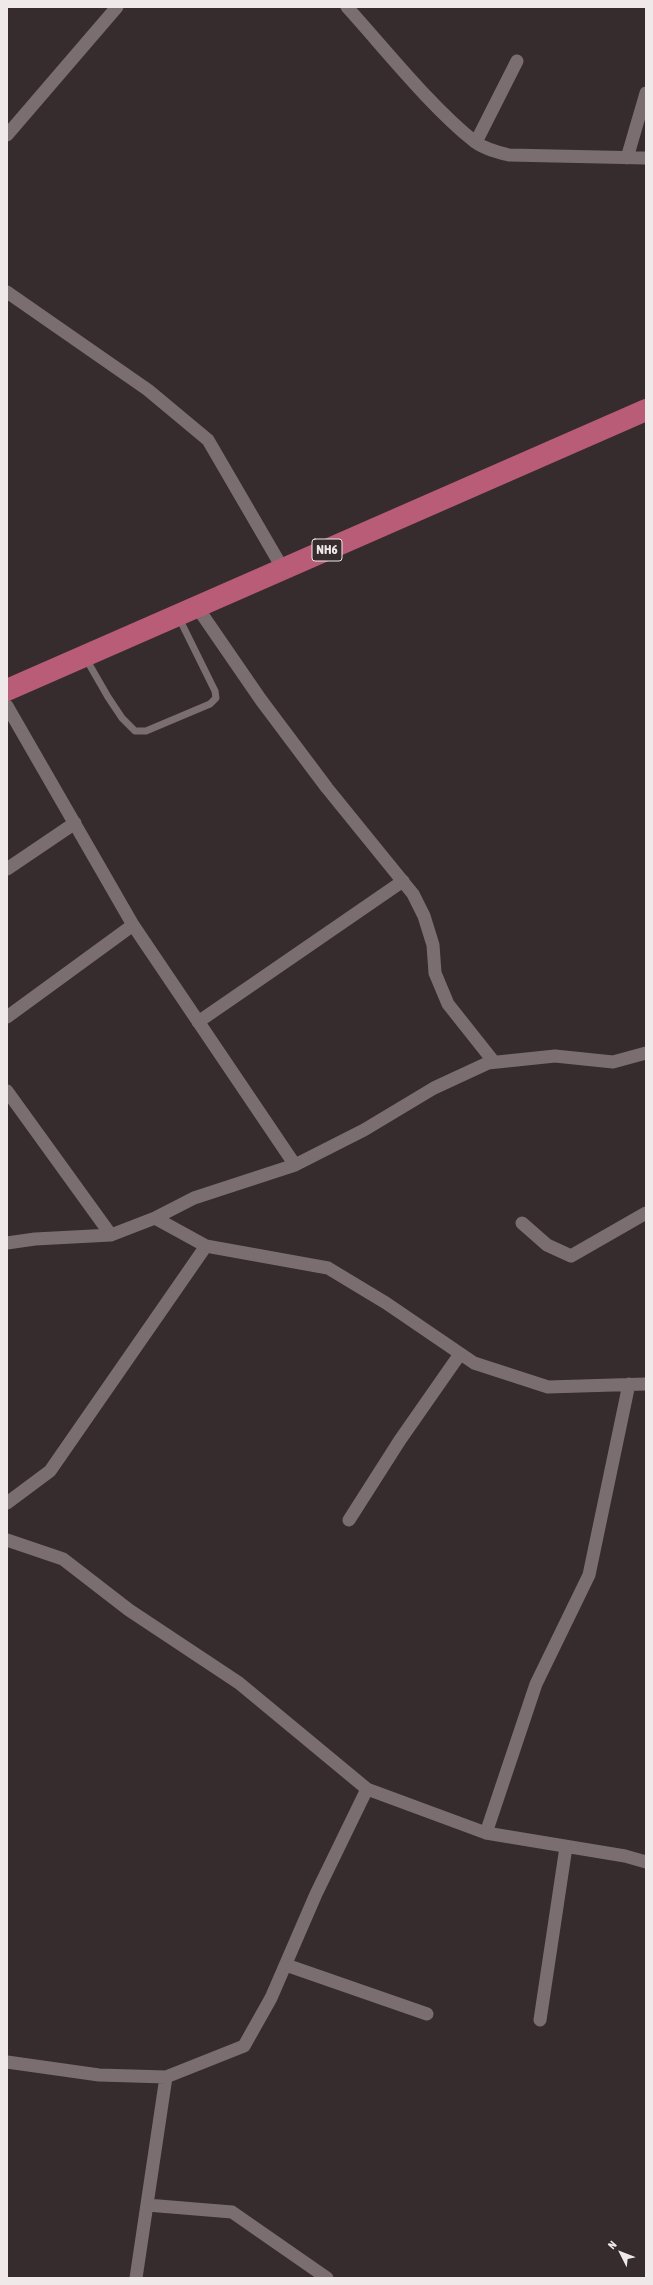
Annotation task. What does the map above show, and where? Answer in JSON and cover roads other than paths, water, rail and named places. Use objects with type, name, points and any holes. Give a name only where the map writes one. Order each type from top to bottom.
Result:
[{"type":"highway","name":"NH6","points":[[7,690],[188,612],[646,410]]},
{"type":"street","points":[[7,135],[117,7]]},
{"type":"street","points":[[347,7],[429,97],[476,142],[489,150],[509,155],[646,158]]},
{"type":"street","points":[[476,142],[517,61]]},
{"type":"street","points":[[627,158],[646,94]]},
{"type":"street","points":[[7,292],[148,390],[208,440],[283,570]]},
{"type":"street","points":[[188,612],[413,894],[424,916],[433,945],[435,973],[448,1004],[494,1062]]},
{"type":"street","points":[[7,706],[133,925],[295,1165]]},
{"type":"street","points":[[7,869],[75,823]]},
{"type":"street","points":[[198,1022],[403,881]]},
{"type":"street","points":[[7,1018],[133,925]]},
{"type":"street","points":[[7,1243],[34,1239],[111,1235],[155,1218],[194,1198],[295,1165],[364,1130],[434,1088],[488,1063],[555,1056],[613,1062],[646,1053]]},
{"type":"street","points":[[7,1091],[111,1235]]},
{"type":"street","points":[[522,1223],[547,1245],[570,1256],[646,1213]]},
{"type":"street","points":[[155,1218],[206,1246],[328,1268],[386,1304],[474,1363],[548,1387],[646,1384]]},
{"type":"street","points":[[7,1503],[50,1471],[206,1246]]},
{"type":"street","points":[[349,1520],[400,1440],[460,1354]]},
{"type":"street","points":[[486,1833],[536,1684],[589,1575],[629,1384]]},
{"type":"street","points":[[7,1540],[63,1559],[129,1610],[240,1683],[367,1788],[486,1833],[625,1856],[646,1862]]},
{"type":"street","points":[[7,2062],[99,2075],[166,2077],[244,2046],[271,1998],[316,1894],[367,1788]]},
{"type":"street","points":[[540,2020],[566,1847]]},
{"type":"street","points":[[286,1965],[427,2014]]},
{"type":"street","points":[[136,2278],[166,2077]]},
{"type":"street","points":[[147,2205],[232,2212],[327,2278]]},
{"type":"lane","points":[[85,657],[111,702],[122,718],[135,731],[146,731],[210,704],[216,698],[215,691],[188,612]]}]
